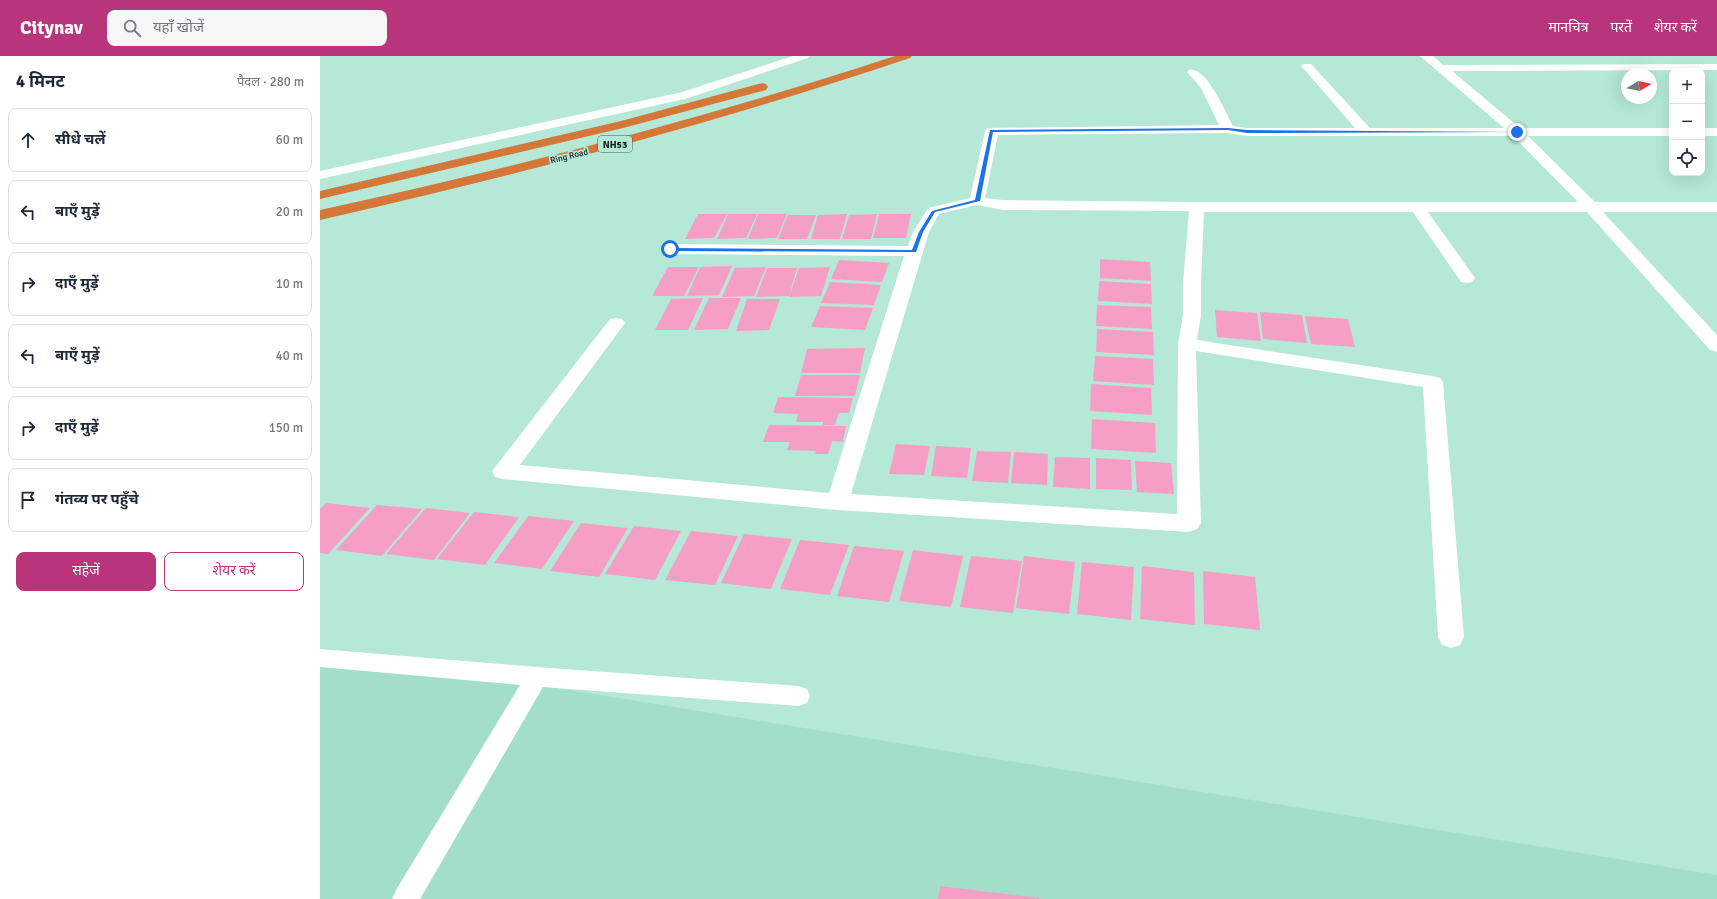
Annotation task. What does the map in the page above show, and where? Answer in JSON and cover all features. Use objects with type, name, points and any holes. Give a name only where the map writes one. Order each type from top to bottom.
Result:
[{"type":"highway","name":"Ring Road","points":[[320,215],[400,198],[633,140],[816,86],[906,56]]},
{"type":"highway","name":"NH53","points":[[320,195],[623,124],[777,83]]},
{"type":"street","points":[[320,175],[685,95],[804,56]]},
{"type":"street","points":[[1426,56],[1517,132],[1591,207],[1717,346]]},
{"type":"street","points":[[1307,66],[1367,133]]},
{"type":"street","points":[[1440,68],[1717,67]]},
{"type":"street","points":[[1193,72],[1206,87],[1228,129]]},
{"type":"street","points":[[977,201],[992,131],[1228,129],[1247,132],[1367,133],[1669,132]]},
{"type":"street","points":[[1705,132],[1717,132]]},
{"type":"street","points":[[837,502],[914,251],[921,232],[933,212],[977,201],[1003,205],[1197,207],[1717,207]]},
{"type":"street","points":[[616,323],[503,471],[837,502],[1189,523],[1187,344],[1192,315],[1192,284],[1197,207]]},
{"type":"street","points":[[1418,208],[1467,278]]},
{"type":"street","points":[[670,249],[914,251]]},
{"type":"street","points":[[1187,344],[1433,382],[1451,637]]},
{"type":"lane","points":[[320,658],[537,678],[799,696]]},
{"type":"lane","points":[[404,899],[537,678]]},
{"type":"shaded area","points":[[320,650],[1717,875],[1717,899],[320,899]]},
{"type":"building","points":[[698,214],[727,214],[714,238],[685,239]]},
{"type":"building","points":[[728,214],[757,214],[746,238],[717,239]]},
{"type":"building","points":[[758,214],[787,214],[777,238],[748,239]]},
{"type":"building","points":[[847,214],[840,239],[811,239],[818,215]]},
{"type":"building","points":[[877,214],[871,239],[842,239],[849,215]]},
{"type":"building","points":[[879,214],[911,214],[906,238],[873,238]]},
{"type":"building","points":[[788,215],[816,215],[807,239],[778,239]]},
{"type":"building","points":[[1100,259],[1150,262],[1151,281],[1100,278]]},
{"type":"building","points":[[839,260],[889,263],[882,282],[831,279]]},
{"type":"building","points":[[732,266],[719,295],[687,296],[700,267]]},
{"type":"building","points":[[668,267],[699,267],[684,296],[652,296]]},
{"type":"building","points":[[766,267],[754,296],[722,297],[735,268]]},
{"type":"building","points":[[830,267],[821,296],[789,297],[799,268]]},
{"type":"building","points":[[767,268],[797,268],[789,296],[756,297]]},
{"type":"building","points":[[1099,281],[1151,284],[1152,304],[1098,301]]},
{"type":"building","points":[[830,282],[881,285],[874,305],[821,303]]},
{"type":"building","points":[[703,298],[688,330],[655,330],[671,299]]},
{"type":"building","points":[[709,298],[741,298],[728,329],[694,330]]},
{"type":"building","points":[[747,299],[780,299],[769,330],[736,331]]},
{"type":"building","points":[[1097,305],[1151,307],[1152,329],[1096,326]]},
{"type":"building","points":[[820,306],[873,308],[865,330],[811,327]]},
{"type":"building","points":[[1215,310],[1257,313],[1261,341],[1217,337]]},
{"type":"building","points":[[1260,312],[1302,315],[1307,343],[1263,339]]},
{"type":"building","points":[[1305,316],[1348,319],[1355,347],[1311,344]]},
{"type":"building","points":[[1097,329],[1153,332],[1154,355],[1096,352]]},
{"type":"building","points":[[865,348],[860,373],[801,373],[807,349]]},
{"type":"building","points":[[1095,356],[1153,359],[1154,385],[1093,381]]},
{"type":"building","points":[[801,375],[860,375],[855,396],[795,396]]},
{"type":"building","points":[[1091,384],[1151,388],[1152,415],[1090,411]]},
{"type":"building","points":[[778,397],[853,398],[849,413],[839,413],[835,425],[823,425],[823,422],[796,422],[798,414],[773,413]]},
{"type":"building","points":[[1092,419],[1155,423],[1156,453],[1091,449]]},
{"type":"building","points":[[769,425],[846,426],[843,442],[832,441],[828,454],[815,454],[816,451],[787,450],[790,442],[763,442]]},
{"type":"building","points":[[896,444],[930,446],[924,475],[889,474]]},
{"type":"building","points":[[936,446],[971,448],[967,478],[931,476]]},
{"type":"building","points":[[977,451],[1011,452],[1008,483],[972,481]]},
{"type":"building","points":[[1014,452],[1048,454],[1047,485],[1011,483]]},
{"type":"building","points":[[1055,457],[1090,458],[1090,489],[1053,487]]},
{"type":"building","points":[[1096,458],[1131,460],[1132,490],[1096,489]]},
{"type":"building","points":[[1135,461],[1171,463],[1174,494],[1137,492]]},
{"type":"building","points":[[326,503],[370,508],[328,554],[320,553],[320,509]]},
{"type":"building","points":[[377,505],[422,509],[382,556],[336,550]]},
{"type":"building","points":[[426,508],[470,513],[434,560],[386,554]]},
{"type":"building","points":[[474,512],[519,517],[485,565],[437,559]]},
{"type":"building","points":[[528,516],[574,521],[542,569],[494,563]]},
{"type":"building","points":[[581,523],[628,528],[599,577],[550,571]]},
{"type":"building","points":[[634,526],[681,531],[655,580],[605,574]]},
{"type":"building","points":[[691,531],[738,536],[715,585],[665,580]]},
{"type":"building","points":[[744,534],[792,539],[771,589],[721,583]]},
{"type":"building","points":[[800,540],[849,545],[830,595],[780,589]]},
{"type":"building","points":[[854,546],[904,551],[889,602],[837,596]]},
{"type":"building","points":[[913,550],[963,556],[951,607],[899,601]]},
{"type":"building","points":[[971,556],[1022,561],[1013,613],[960,607]]},
{"type":"building","points":[[1024,556],[1075,562],[1069,614],[1016,608]]},
{"type":"building","points":[[1082,562],[1134,567],[1131,620],[1077,614]]},
{"type":"building","points":[[1142,566],[1194,572],[1195,625],[1140,619]]},
{"type":"building","points":[[1203,571],[1255,577],[1260,630],[1204,624]]},
{"type":"building","points":[[940,886],[1039,898],[1039,899],[938,899]]},
{"type":"route","points":[[670,249],[914,251],[921,232],[933,212],[977,201],[992,131],[1228,129],[1247,132],[1517,132]]}]
